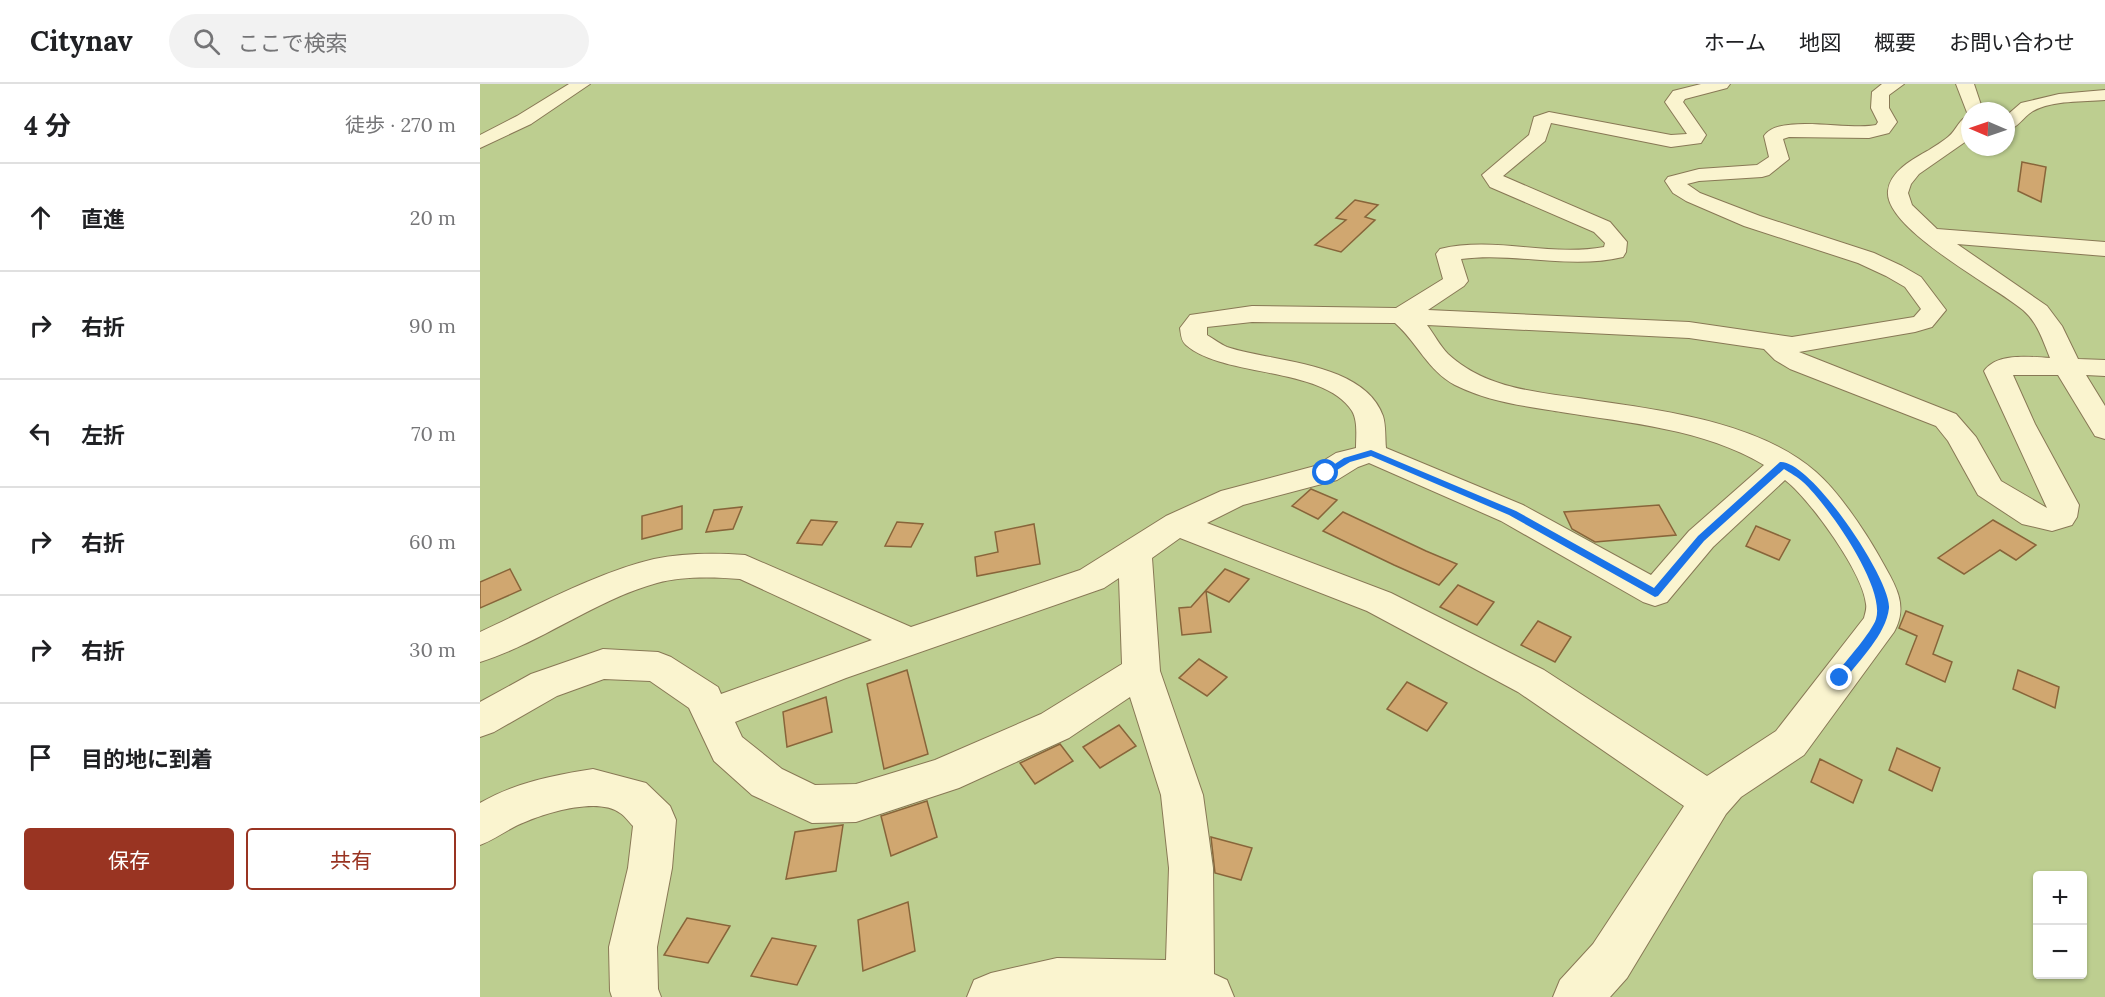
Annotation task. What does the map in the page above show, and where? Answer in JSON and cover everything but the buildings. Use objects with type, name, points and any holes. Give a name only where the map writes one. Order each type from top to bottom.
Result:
[{"type":"street","points":[[480,142],[524,120],[581,84]]},
{"type":"street","points":[[1401,316],[1456,281],[1448,254],[1469,250],[1586,256],[1615,252],[1616,242],[1602,228],[1497,183],[1492,175],[1538,136],[1541,121],[1549,117],[1671,141],[1694,139],[1697,135],[1695,130],[1678,112],[1674,102],[1679,95],[1721,84]]},
{"type":"street","points":[[1371,453],[1368,414],[1341,387],[1325,378],[1217,352],[1195,339],[1193,328],[1199,321],[1252,314],[1401,316],[1689,330],[1792,345],[1906,327],[1923,322],[1934,310],[1913,282],[1894,271],[1866,258],[1752,221],[1694,197],[1680,189],[1675,181],[1699,175],[1762,171],[1779,159],[1773,136],[1787,131],[1869,132],[1882,129],[1888,122],[1879,108],[1878,101],[1881,92],[1895,84]]},
{"type":"street","points":[[1965,84],[1971,102]]},
{"type":"street","points":[[2015,117],[2027,107],[2059,99],[2105,95]]},
{"type":"street","points":[[1961,144],[1919,165],[1903,179],[1898,193],[1899,202],[1929,235],[2032,305],[2047,321],[2068,367],[2105,430]]},
{"type":"street","points":[[1929,235],[2105,249]]},
{"type":"street","points":[[1401,316],[1416,328],[1438,359],[1463,378],[1504,395],[1643,416],[1713,432],[1757,448],[1784,464],[1806,480],[1853,539],[1877,584],[1884,604],[1881,622],[1790,743],[1726,784],[1711,801],[1610,962],[1578,997]]},
{"type":"street","points":[[1774,344],[1799,363],[1946,420],[1961,437],[1989,488],[2033,516],[2052,520],[2061,517],[2063,505],[2021,424],[1998,371],[2016,365],[2105,368]]},
{"type":"street","points":[[711,714],[832,668],[1092,579],[1135,554],[1177,524],[1232,498],[1326,473],[1347,460],[1371,453],[1512,513],[1655,593],[1701,539],[1784,464]]},
{"type":"street","points":[[1177,524],[1379,602],[1531,681],[1711,801]]},
{"type":"street","points":[[991,997],[1058,982],[1164,983],[1201,994],[1191,868],[1182,795],[1142,671],[1135,554]]},
{"type":"street","points":[[480,648],[614,586],[645,575],[661,570],[718,565],[744,567],[910,642]]},
{"type":"street","points":[[480,721],[544,685],[603,664],[658,667],[704,698],[728,749],[767,782],[812,804],[856,803],[944,775],[1055,726],[1142,671]]},
{"type":"street","points":[[480,826],[510,808],[555,794],[593,787],[631,796],[655,820],[650,868],[633,947],[634,991],[637,997]]},
{"type":"green space","points":[[480,84],[2105,84],[2105,997],[480,997]]},
{"type":"route","points":[[1326,473],[1347,460],[1371,453],[1512,513],[1655,593],[1701,539],[1784,464],[1806,480],[1853,539],[1877,584],[1884,604],[1881,622],[1840,678]]}]
